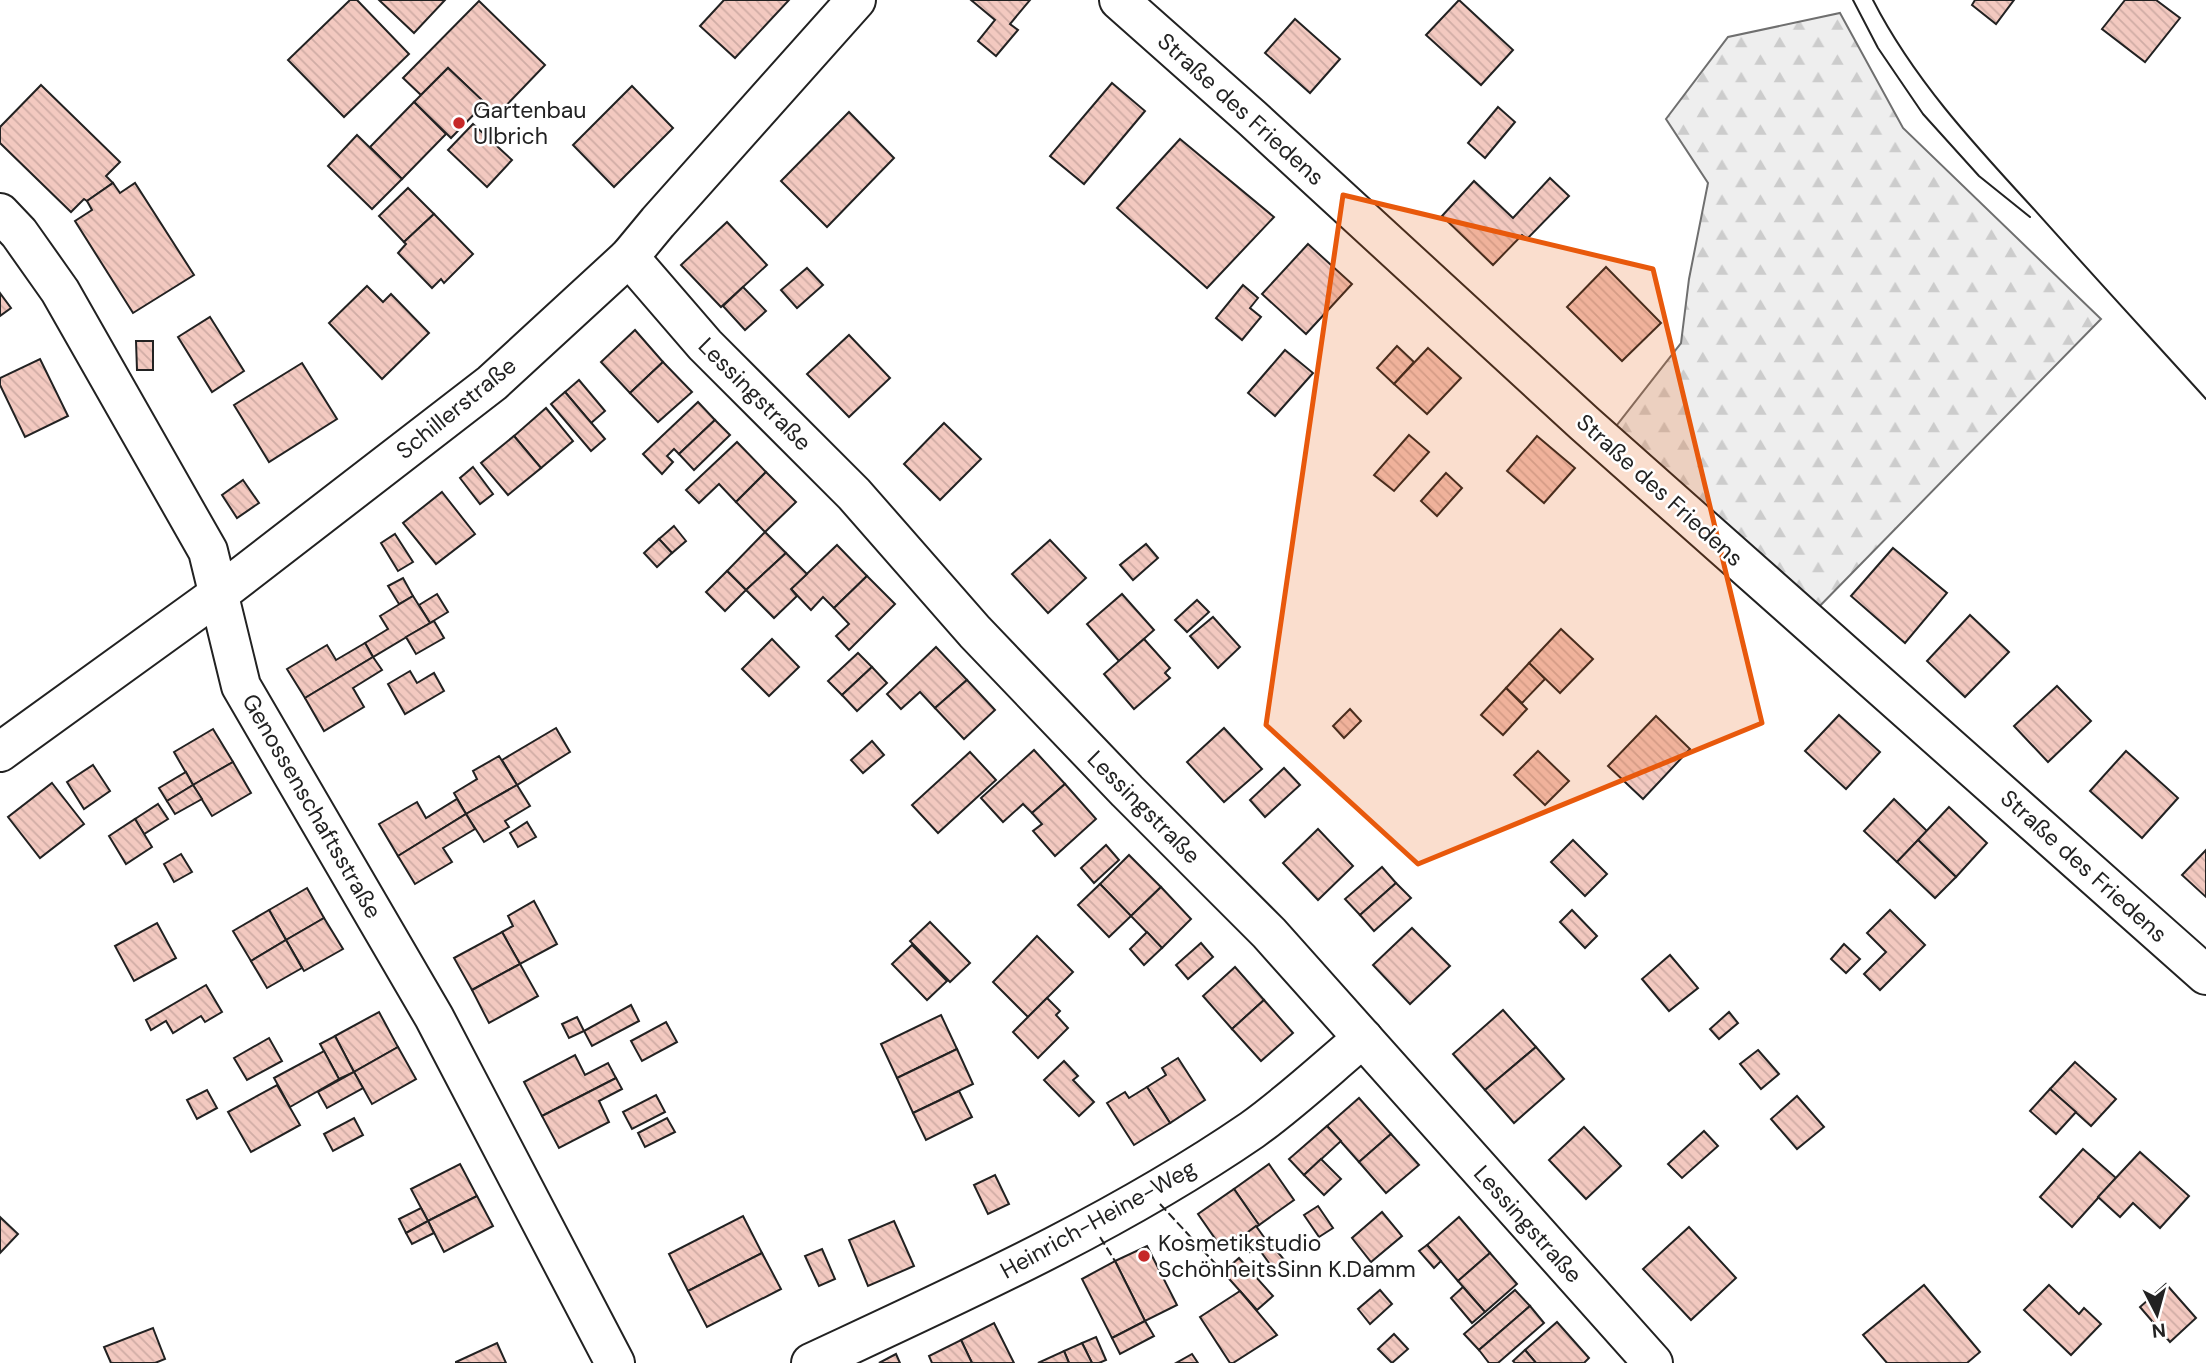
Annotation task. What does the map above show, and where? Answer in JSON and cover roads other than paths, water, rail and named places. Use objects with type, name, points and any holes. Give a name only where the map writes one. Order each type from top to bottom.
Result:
[{"type":"street","name":"Schillerstraße","points":[[0,752],[220,593],[492,383],[629,257],[856,0]]},
{"type":"street","name":"Straße des Friedens","points":[[1119,0],[1262,127],[1594,432],[2206,975]]},
{"type":"street","name":"Genossenschaftsstraße","points":[[0,213],[19,233],[66,303],[208,551],[241,686],[434,1017],[615,1363]]},
{"type":"street","name":"Lessingstraße","points":[[629,257],[705,345],[854,494],[975,632],[1127,791],[1269,933],[1653,1363]]},
{"type":"street","name":"Heinrich-Heine-Weg","points":[[811,1363],[1023,1261],[1145,1196],[1254,1128],[1289,1102],[1363,1038]]},
{"type":"tram line","points":[[1853,0],[1878,48],[1923,114],[1979,176],[2030,217]]},
{"type":"tram line","points":[[1873,0],[1906,56],[1945,108],[2206,399]]},
{"type":"place","name":"Gartenbau Ulbrich","points":[[459,123]]},
{"type":"place","name":"Kosmetikstudio SchönheitsSinn K.Damm","points":[[1144,1256]]}]
